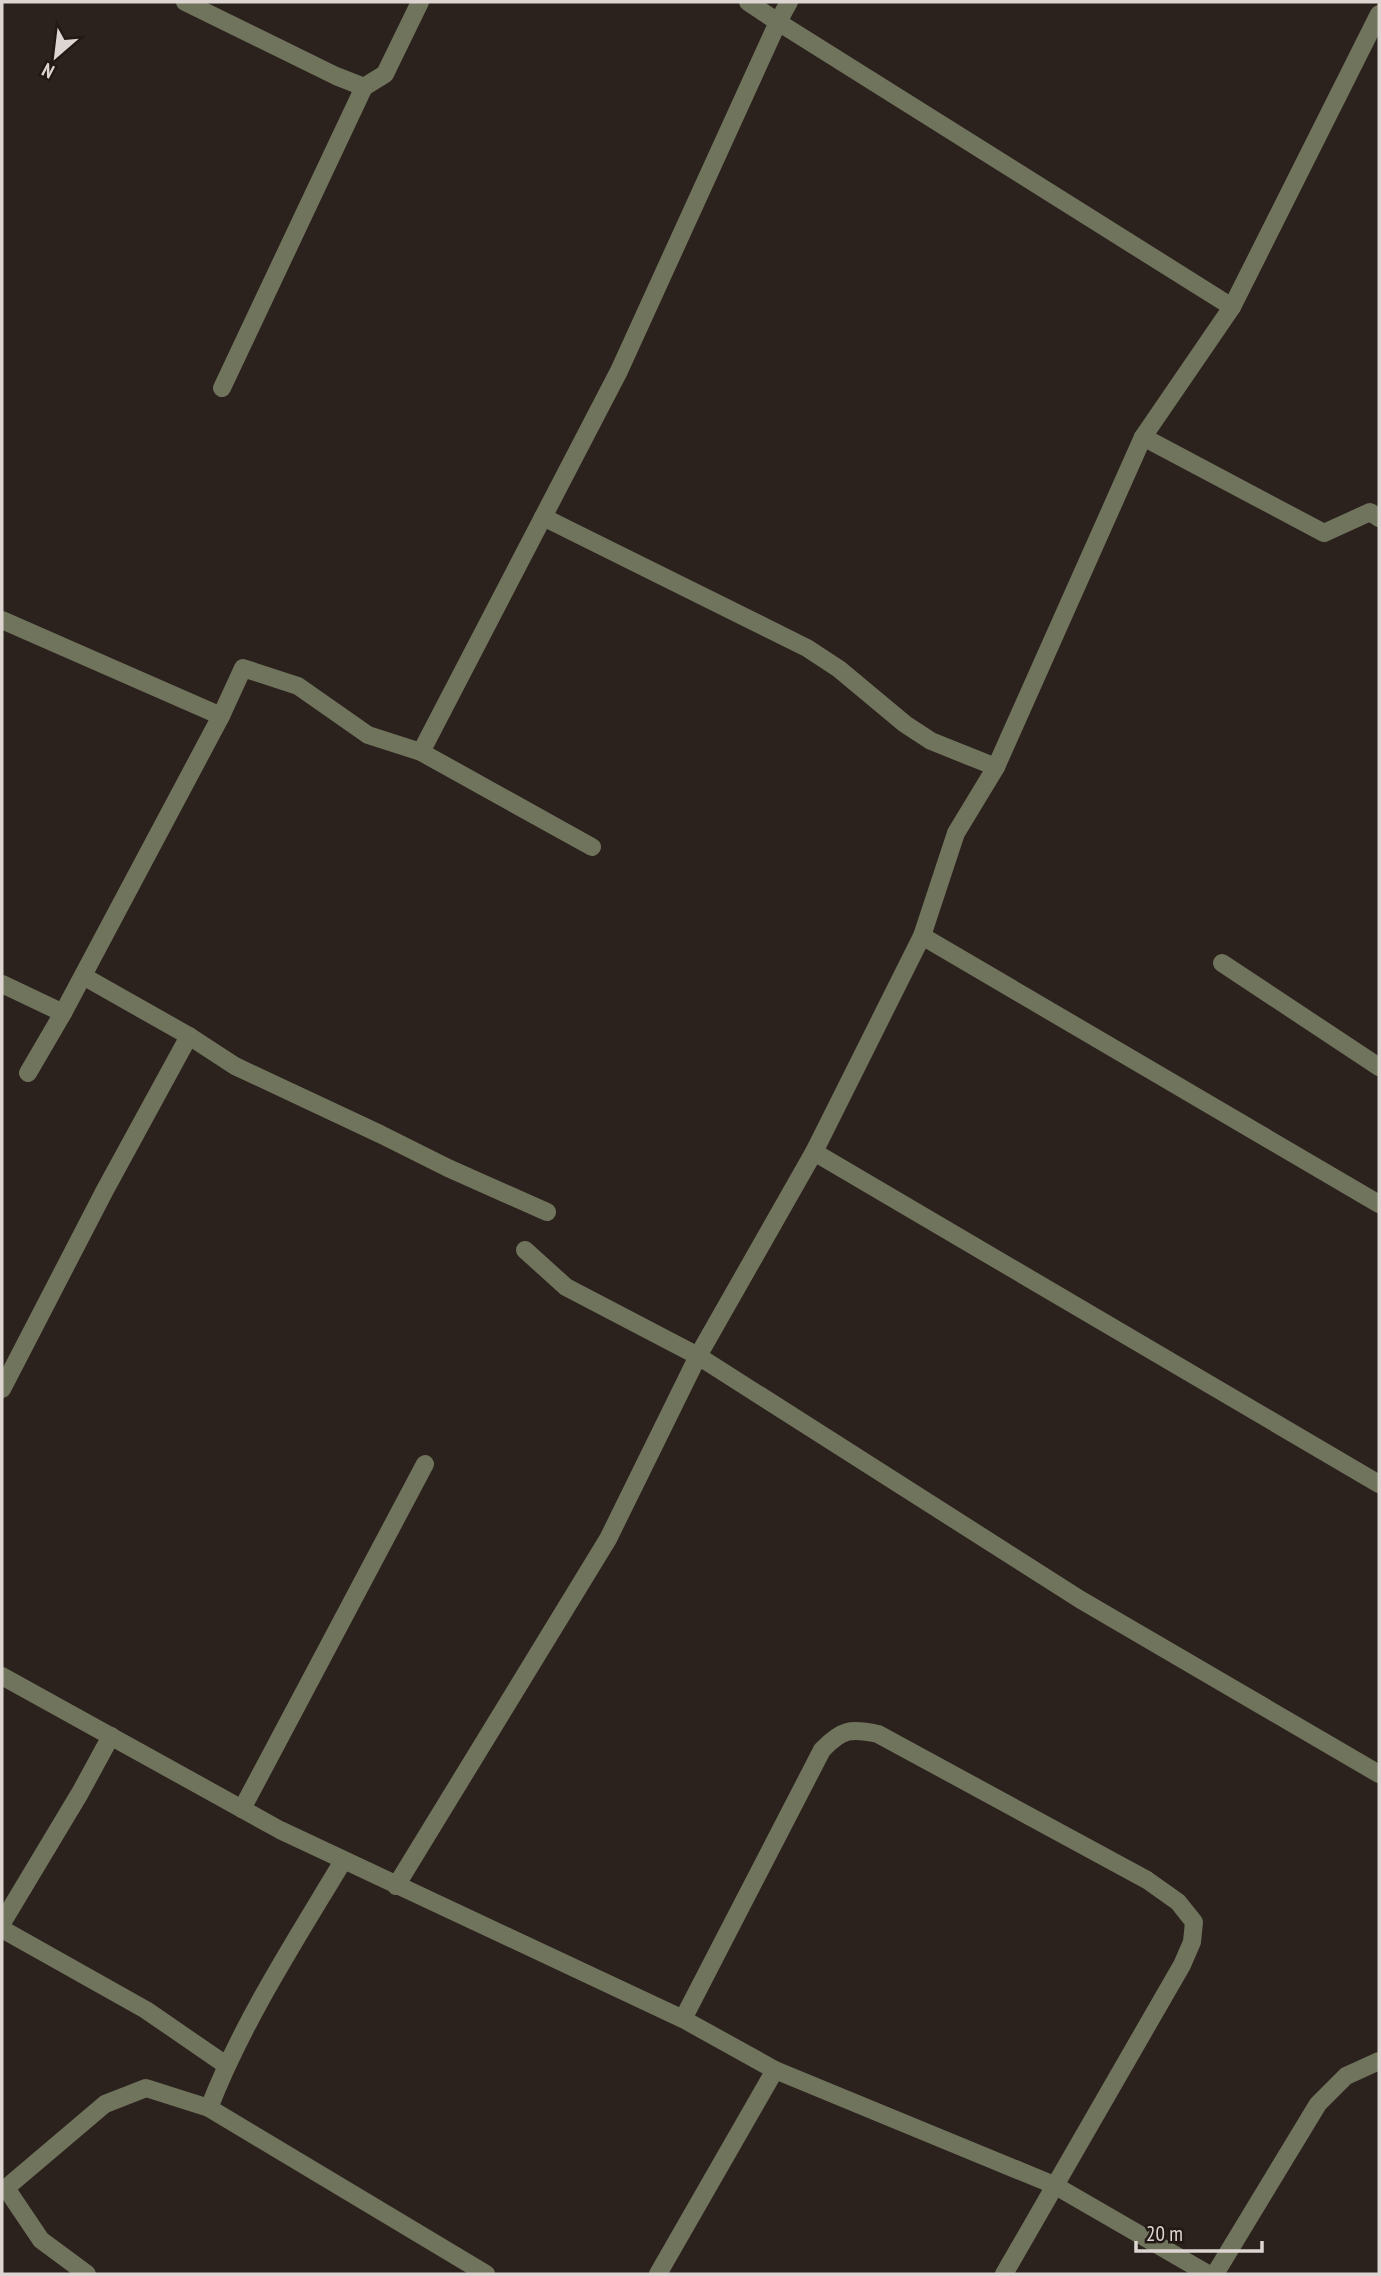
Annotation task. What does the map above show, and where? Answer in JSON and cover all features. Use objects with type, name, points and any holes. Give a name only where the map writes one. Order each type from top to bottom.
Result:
[{"type":"street","points":[[186,2],[336,76],[364,87]]},
{"type":"street","points":[[222,388],[364,87],[385,74],[419,2]]},
{"type":"street","points":[[748,2],[1232,307]]},
{"type":"street","points":[[421,752],[620,370],[789,2]]},
{"type":"street","points":[[396,1886],[608,1539],[698,1356],[814,1152],[922,936],[956,833],[996,767],[1143,437],[1232,307],[1379,14]]},
{"type":"street","points":[[1143,437],[1324,533],[1370,512],[1379,518]]},
{"type":"street","points":[[543,517],[807,648],[839,669],[905,724],[931,741],[996,767]]},
{"type":"street","points":[[2,620],[221,716]]},
{"type":"street","points":[[28,1073],[83,976],[221,716],[243,668],[298,686],[368,735],[421,752],[592,847]]},
{"type":"street","points":[[922,936],[1379,1204]]},
{"type":"street","points":[[1222,963],[1379,1067]]},
{"type":"street","points":[[83,976],[189,1036],[235,1066],[448,1168],[547,1212]]},
{"type":"street","points":[[2,984],[62,1013]]},
{"type":"street","points":[[2,1389],[105,1190],[189,1036]]},
{"type":"street","points":[[814,1152],[1379,1484]]},
{"type":"street","points":[[525,1250],[566,1287],[698,1356],[1081,1600],[1379,1774]]},
{"type":"street","points":[[242,1810],[425,1464]]},
{"type":"street","points":[[2,1676],[242,1810],[343,1861],[682,2019],[775,2070],[1054,2185],[1208,2274]]},
{"type":"street","points":[[682,2019],[822,1750],[836,1735],[856,1729],[878,1734],[1147,1880],[1178,1902],[1194,1922],[1192,1942],[1182,1965],[1004,2274]]},
{"type":"street","points":[[2,1923],[111,1736]]},
{"type":"street","points":[[209,2108],[226,2064],[343,1861]]},
{"type":"street","points":[[2,1930],[146,2010],[226,2064]]},
{"type":"street","points":[[1215,2274],[1318,2104],[1346,2076],[1379,2061]]},
{"type":"street","points":[[658,2274],[775,2070]]},
{"type":"street","points":[[87,2274],[41,2240],[4,2188],[105,2105],[146,2088],[209,2108],[486,2274]]}]
